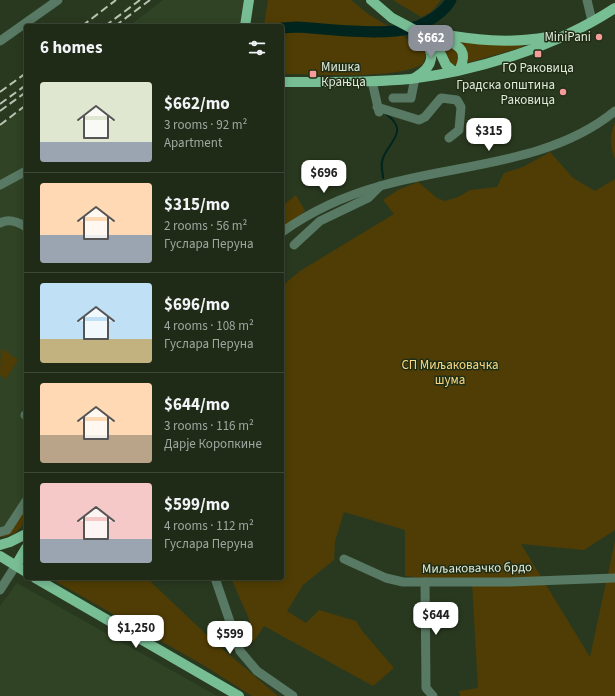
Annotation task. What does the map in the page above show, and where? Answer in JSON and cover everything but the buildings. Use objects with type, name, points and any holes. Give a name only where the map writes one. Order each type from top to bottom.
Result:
[{"type":"main road","points":[[245,24],[249,0]]},
{"type":"main road","points":[[371,0],[392,18],[433,41],[444,62],[457,70]]},
{"type":"main road","points":[[284,82],[372,81],[415,78],[457,70],[518,53],[566,34],[615,8]]},
{"type":"main road","points":[[383,9],[395,13],[459,47],[463,52],[464,60],[457,70]]},
{"type":"main road","points":[[415,78],[427,69],[432,55],[428,45],[417,32]]},
{"type":"main road","points":[[435,33],[476,40],[506,41],[538,39],[566,34]]},
{"type":"main road","points":[[0,545],[24,535]]},
{"type":"main road","points":[[16,565],[24,551]]},
{"type":"main road","points":[[0,556],[24,571]]},
{"type":"main road","points":[[42,581],[239,696]]},
{"type":"street","points":[[0,41],[58,0]]},
{"type":"street","points":[[587,0],[592,21]]},
{"type":"street","points":[[393,98],[411,98],[415,78]]},
{"type":"street","points":[[372,81],[378,109],[419,120],[425,117],[441,98],[457,100],[461,107],[459,130],[449,138]]},
{"type":"street","points":[[284,231],[328,204],[381,185],[488,163],[543,148],[574,136],[604,120],[615,112]]},
{"type":"street","points":[[0,185],[24,173]]},
{"type":"street","points":[[294,245],[320,221],[368,198],[381,185]]},
{"type":"street","points":[[0,224],[7,220],[24,227]]},
{"type":"street","points":[[0,532],[7,530],[24,504]]},
{"type":"street","name":"Миљаковачко брдо","points":[[344,559],[395,581],[509,582],[615,578]]},
{"type":"street","points":[[0,590],[16,565]]},
{"type":"street","points":[[216,580],[240,651],[257,671],[293,696]]},
{"type":"street","points":[[425,582],[426,688],[433,696]]},
{"type":"shaded area","points":[[163,0],[245,0],[241,24],[132,24]]},
{"type":"shaded area","points":[[24,107],[24,523],[21,528],[0,537],[0,127]]},
{"type":"shaded area","points":[[17,583],[217,696],[0,696],[0,606]]},
{"type":"green space","points":[[268,0],[351,0],[368,14],[394,30],[284,25],[284,24],[264,24]]},
{"type":"green space","points":[[393,0],[441,0],[431,12],[421,17]]},
{"type":"green space","points":[[299,29],[399,34],[422,47],[426,54],[423,64],[411,69],[394,72],[355,75],[284,74],[284,30]]},
{"type":"green space","points":[[435,37],[456,48],[462,58],[456,66],[451,65]]},
{"type":"green space","points":[[459,42],[525,44],[520,48],[467,63],[468,58]]},
{"type":"green space","points":[[615,123],[615,159],[611,141]]},
{"type":"green space","name":"СП Миљаковачка шума","points":[[550,152],[573,178],[595,191],[615,179],[615,530],[584,550],[521,544],[590,657],[615,541],[615,696],[460,696],[459,691],[478,688],[472,583],[405,576],[405,530],[344,512],[335,541],[334,560],[303,585],[287,611],[306,623],[319,610],[356,621],[363,632],[394,668],[373,686],[264,626],[253,642],[247,641],[252,634],[249,619],[232,580],[284,580],[284,284],[300,271],[394,214],[383,200],[398,190],[418,182],[437,198],[445,201],[458,197],[470,190],[497,187],[504,173],[523,167]]},
{"type":"green space","points":[[296,195],[305,211],[284,227],[284,204]]},
{"type":"green space","points":[[1,348],[18,360],[6,379],[0,375]]},
{"type":"green space","points":[[24,506],[24,520],[21,527],[13,534],[7,536],[0,537],[0,534]]},
{"type":"green space","points":[[54,580],[150,580],[212,640],[278,696],[252,696],[205,666]]},
{"type":"waterway","points":[[284,28],[297,27],[372,32],[403,30],[427,22],[441,12],[451,0]]},
{"type":"waterway","points":[[383,178],[382,162],[384,155],[397,133],[397,127],[386,114]]},
{"type":"railway","points":[[85,24],[116,0]]},
{"type":"railway","points":[[108,24],[140,0]]},
{"type":"railway","points":[[118,24],[150,0]]},
{"type":"railway","points":[[0,92],[24,74]]},
{"type":"railway","points":[[0,104],[24,86]]},
{"type":"railway","points":[[0,111],[24,93]]},
{"type":"railway","points":[[0,125],[24,107]]},
{"type":"place","name":"MiniPani","points":[[599,37]]},
{"type":"place","name":"ГО Раковица","points":[[538,54]]},
{"type":"place","name":"Мишка Крањца","points":[[313,74]]},
{"type":"place","name":"Градска општина Раковица","points":[[563,92]]}]
